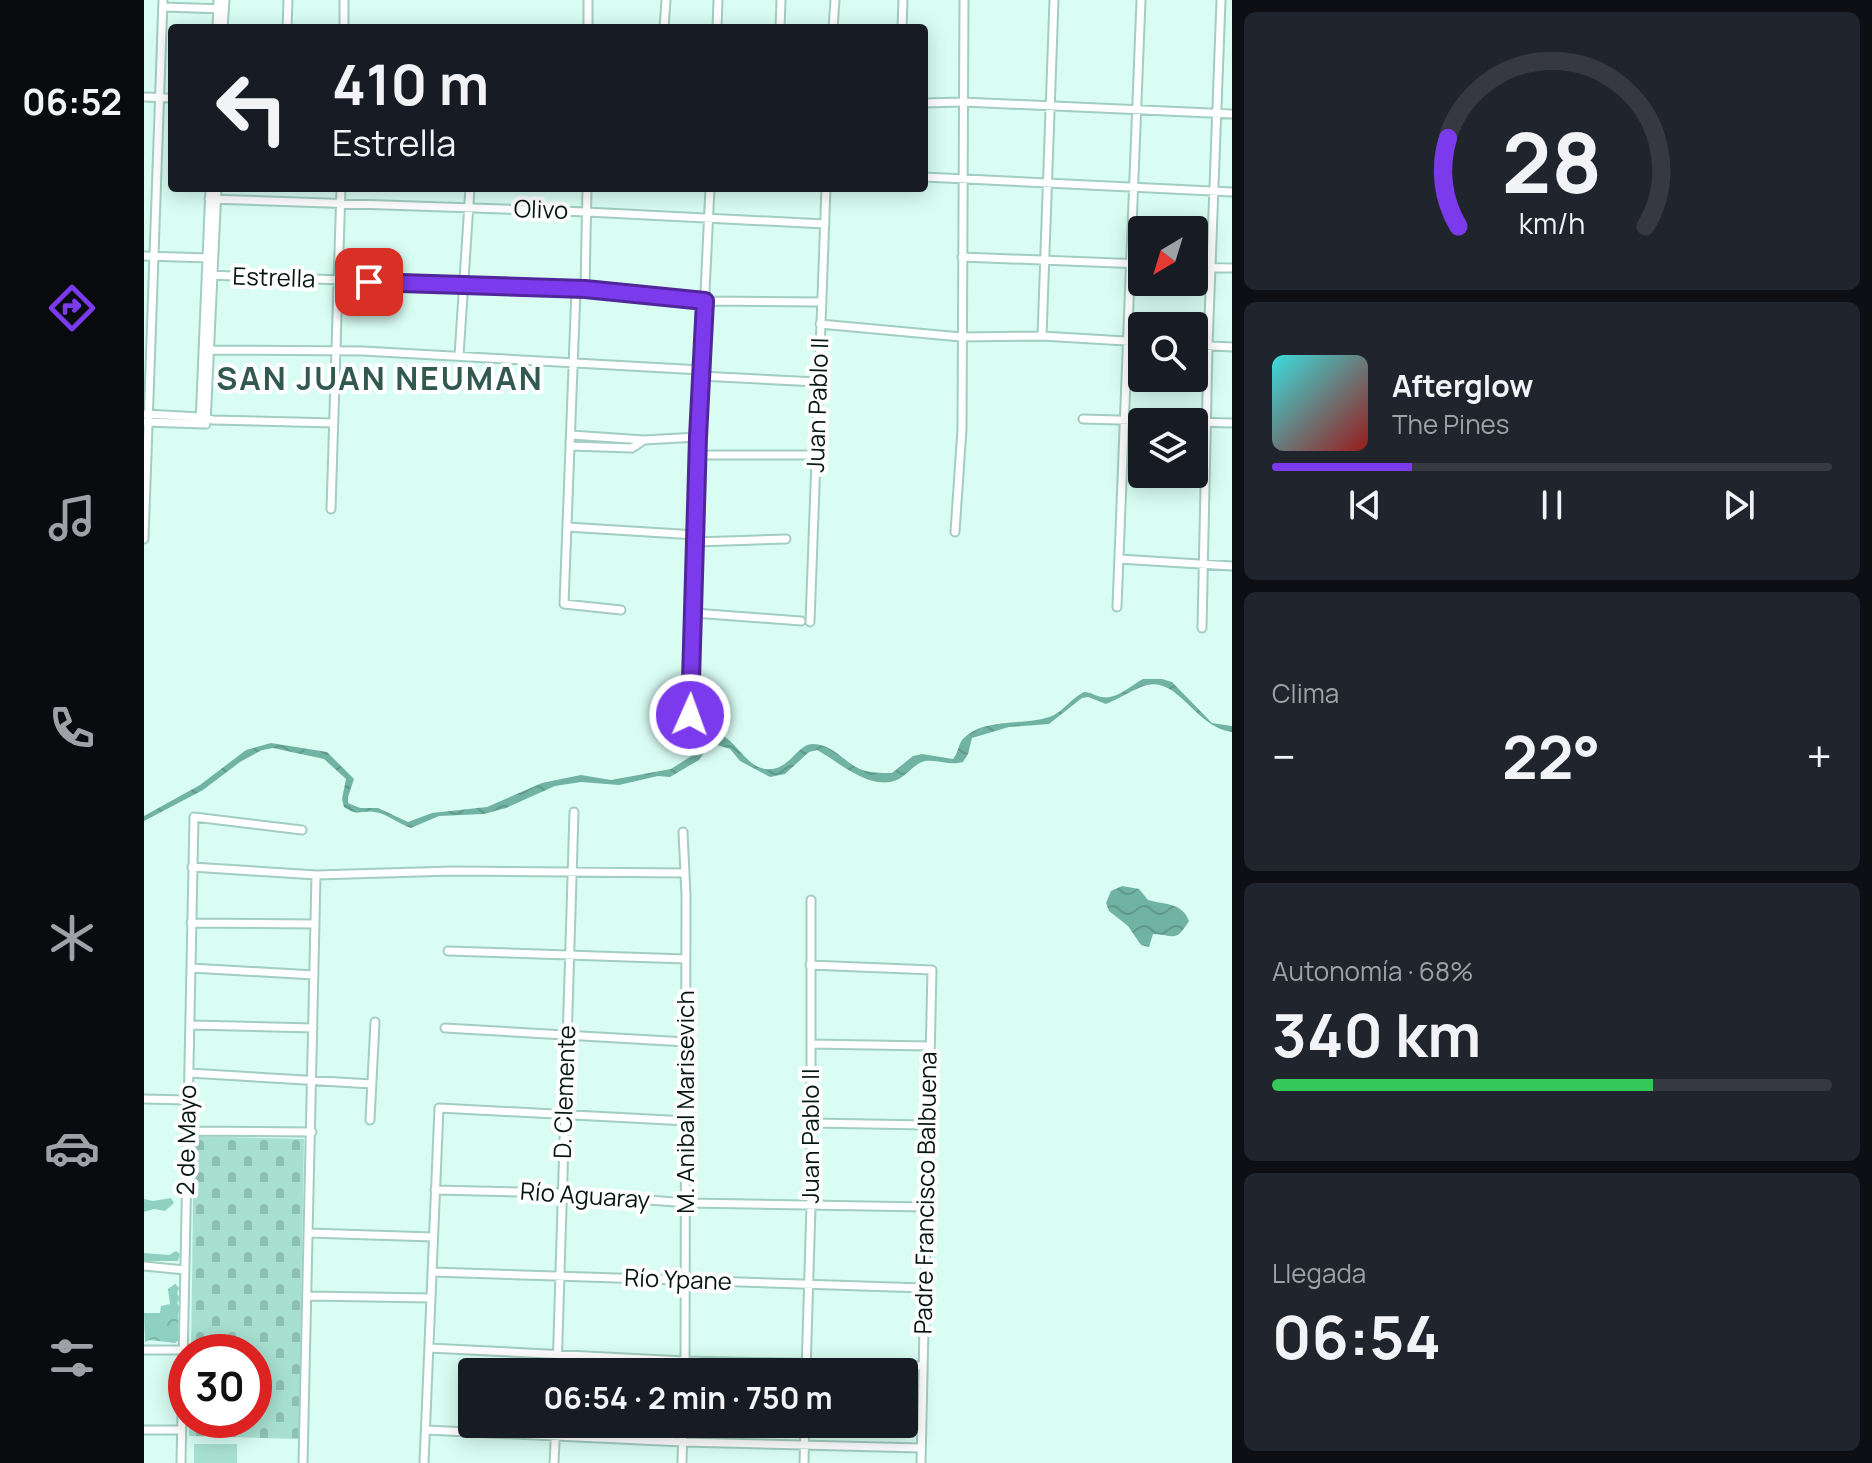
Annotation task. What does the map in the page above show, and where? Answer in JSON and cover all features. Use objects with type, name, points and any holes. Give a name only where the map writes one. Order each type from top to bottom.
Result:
[{"type":"street","points":[[287,24],[288,0]]},
{"type":"street","points":[[344,0],[344,24]]},
{"type":"street","points":[[588,0],[588,24]]},
{"type":"street","points":[[664,24],[666,0]]},
{"type":"street","points":[[717,24],[718,0]]},
{"type":"street","points":[[780,24],[781,0]]},
{"type":"street","points":[[833,24],[835,0]]},
{"type":"street","points":[[902,24],[903,0]]},
{"type":"street","points":[[955,532],[962,429],[964,0]]},
{"type":"street","points":[[1042,336],[1054,0]]},
{"type":"street","points":[[1132,216],[1141,0]]},
{"type":"street","points":[[1221,0],[1208,346],[1232,347]]},
{"type":"street","points":[[144,539],[149,256],[163,4],[221,5]]},
{"type":"street","points":[[144,97],[168,98]]},
{"type":"street","points":[[928,103],[1232,114]]},
{"type":"street","points":[[928,177],[1232,192]]},
{"type":"street","points":[[211,192],[213,199]]},
{"type":"street","points":[[205,420],[210,258],[216,192]]},
{"type":"street","points":[[331,509],[341,192]]},
{"type":"street","points":[[459,356],[470,192]]},
{"type":"street","points":[[587,192],[573,362],[564,604],[621,610]]},
{"type":"street","points":[[684,734],[690,715],[700,373],[710,192]]},
{"type":"street","name":"Juan Pablo II","points":[[694,613],[806,622],[826,192]]},
{"type":"street","name":"Olivo","points":[[213,199],[825,224]]},
{"type":"street","name":"Estrella","points":[[149,256],[210,258]]},
{"type":"street","points":[[962,257],[1128,264]]},
{"type":"street","points":[[1210,267],[1232,268]]},
{"type":"street","name":"Estrella","points":[[210,276],[580,289],[705,301],[822,302]]},
{"type":"street","points":[[820,324],[961,337],[1042,336],[1128,341],[1117,607]]},
{"type":"street","points":[[206,350],[363,351],[459,356],[817,382]]},
{"type":"street","points":[[146,418],[334,423]]},
{"type":"street","points":[[1083,419],[1128,420]]},
{"type":"street","points":[[1208,423],[1232,423]]},
{"type":"street","points":[[571,435],[644,440],[698,437]]},
{"type":"street","points":[[570,446],[632,448],[644,440]]},
{"type":"street","points":[[697,455],[816,455]]},
{"type":"street","points":[[1202,628],[1206,488]]},
{"type":"street","points":[[567,527],[696,538],[786,539]]},
{"type":"street","points":[[1119,559],[1232,566]]},
{"type":"street","name":"D. Clemente","points":[[558,1358],[574,812]]},
{"type":"street","name":"2 de Mayo","points":[[183,1334],[194,817],[302,830]]},
{"type":"street","name":"M. Anibal Marisevich","points":[[683,832],[687,1121],[685,1358]]},
{"type":"street","points":[[192,867],[316,875],[453,871],[685,873]]},
{"type":"street","points":[[303,1463],[316,875]]},
{"type":"street","name":"Juan Pablo II","points":[[806,1358],[811,1206],[811,900]]},
{"type":"street","points":[[191,923],[315,924]]},
{"type":"street","points":[[448,951],[686,959]]},
{"type":"street","name":"Padre Francisco Balbuena","points":[[810,965],[932,970],[921,1463]]},
{"type":"street","points":[[191,968],[314,975]]},
{"type":"street","points":[[370,1120],[375,1022]]},
{"type":"street","points":[[190,1025],[313,1028]]},
{"type":"street","points":[[445,1028],[686,1042]]},
{"type":"street","points":[[811,1044],[929,1046]]},
{"type":"street","points":[[189,1073],[372,1084]]},
{"type":"street","points":[[144,1099],[188,1100]]},
{"type":"street","points":[[424,1463],[439,1108],[687,1121]]},
{"type":"street","points":[[811,1123],[927,1125]]},
{"type":"street","points":[[188,1131],[312,1132]]},
{"type":"street","name":"Río Aguaray","points":[[435,1190],[561,1193],[687,1203],[926,1207]]},
{"type":"street","points":[[309,1233],[433,1237]]},
{"type":"street","points":[[144,1266],[185,1270]]},
{"type":"street","name":"Río Ypane","points":[[432,1272],[924,1288]]},
{"type":"street","points":[[308,1296],[431,1298]]},
{"type":"street","points":[[429,1348],[637,1358]]},
{"type":"street","points":[[144,1350],[168,1350]]},
{"type":"street","points":[[918,1366],[923,1366]]},
{"type":"street","points":[[144,1430],[168,1430]]},
{"type":"street","points":[[426,1430],[458,1431]]},
{"type":"street","name":"2 de Mayo","points":[[181,1438],[181,1463]]},
{"type":"street","points":[[554,1463],[555,1438]]},
{"type":"street","points":[[610,1438],[921,1448]]},
{"type":"street","points":[[682,1463],[683,1438]]},
{"type":"street","points":[[804,1463],[805,1438]]},
{"type":"green space","points":[[194,1136],[304,1139],[299,1439],[262,1438],[272,1438],[272,1334],[191,1334]]},
{"type":"green space","points":[[171,1198],[174,1203],[165,1211],[154,1209],[144,1212],[144,1199]]},
{"type":"green space","points":[[176,1251],[180,1254],[178,1261],[144,1261],[144,1253],[169,1255]]},
{"type":"green space","points":[[175,1284],[179,1288],[179,1334],[168,1334],[168,1342],[145,1342],[144,1313],[160,1313],[161,1306],[170,1304],[168,1289]]},
{"type":"green space","points":[[194,1444],[237,1444],[237,1463],[194,1463]]},
{"type":"water","points":[[1143,679],[1172,682],[1212,723],[1232,726],[1232,732],[1206,721],[1175,693],[1154,684],[1106,704],[1088,697],[1082,698],[1049,724],[1009,727],[972,738],[963,762],[925,761],[899,779],[889,782],[867,779],[817,750],[809,752],[785,774],[770,777],[740,761],[730,749],[714,744],[699,760],[670,777],[658,776],[619,785],[581,782],[555,786],[506,808],[484,814],[439,816],[411,828],[379,813],[356,812],[344,807],[342,799],[346,779],[324,759],[273,748],[262,750],[240,762],[203,790],[144,821],[144,816],[200,785],[246,750],[271,743],[327,752],[354,779],[348,803],[360,808],[378,808],[408,822],[432,813],[487,807],[542,783],[561,779],[581,775],[611,780],[671,769],[696,753],[704,739],[717,733],[730,741],[751,763],[765,769],[781,766],[802,748],[813,744],[831,749],[860,769],[892,773],[913,756],[922,754],[953,759],[961,742],[973,731],[996,724],[1044,719],[1058,713],[1084,692],[1102,697],[1113,696]]},
{"type":"water","points":[[1122,886],[1139,889],[1148,900],[1177,907],[1189,921],[1178,935],[1153,934],[1149,947],[1141,945],[1128,926],[1109,911],[1106,903],[1111,891]]},
{"type":"district","name":"SAN JUAN NEUMAN","points":[[380,379]]},
{"type":"route","points":[[369,282],[585,289],[705,301],[690,715]]}]
